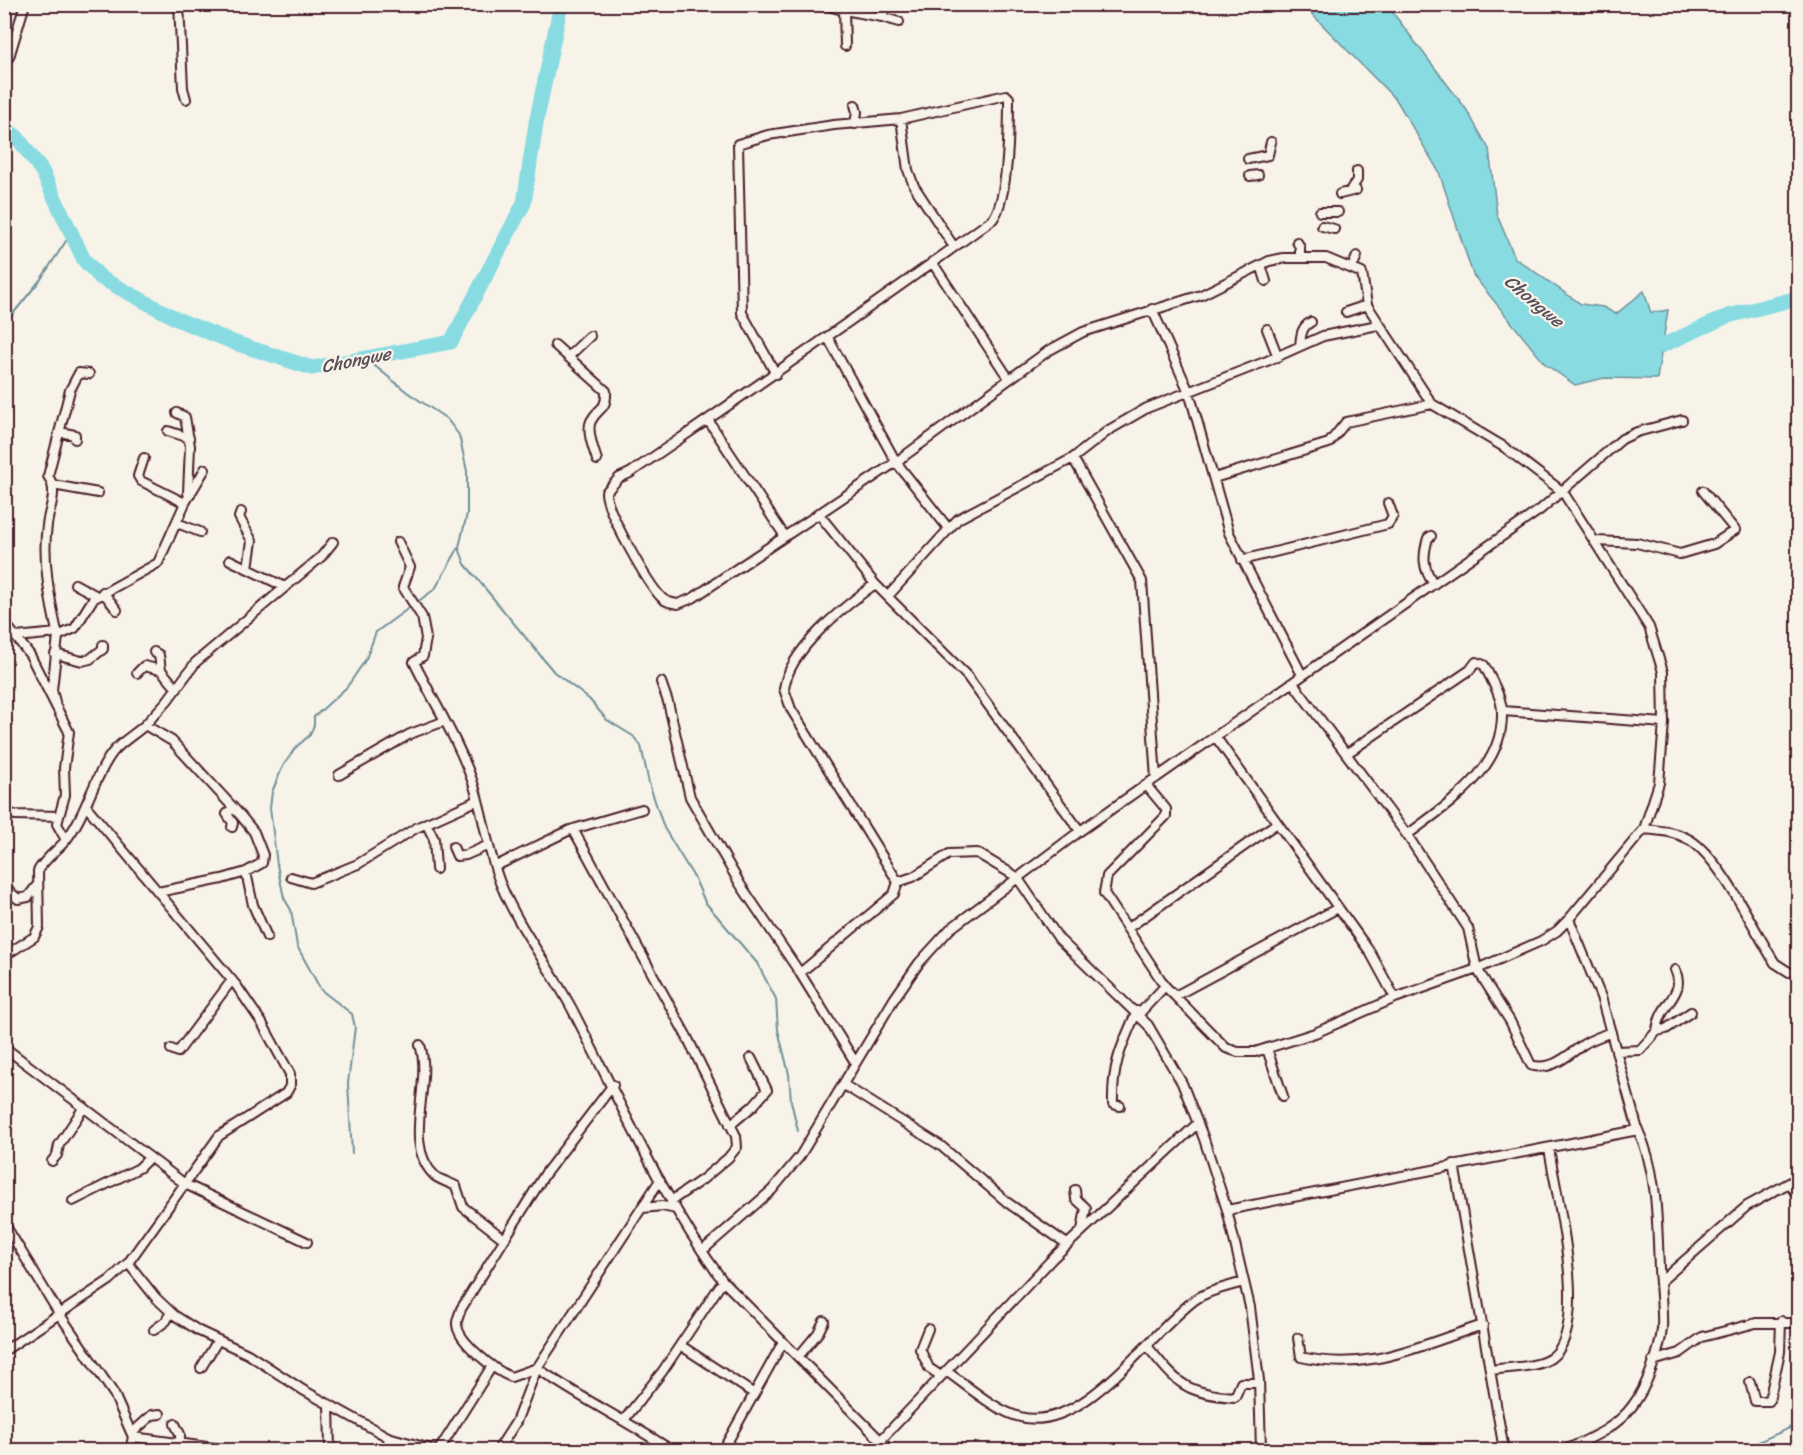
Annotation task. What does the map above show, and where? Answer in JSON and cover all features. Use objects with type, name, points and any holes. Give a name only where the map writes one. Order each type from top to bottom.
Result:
[{"type":"street","points":[[4,60],[9,57],[25,4]]},
{"type":"street","points":[[179,4],[183,88],[186,99]]},
{"type":"street","points":[[821,4],[899,22]]},
{"type":"street","points":[[882,17],[887,4]]},
{"type":"street","points":[[841,7],[845,46]]},
{"type":"street","points":[[776,374],[742,313],[738,144],[768,135],[902,119],[948,110],[1002,95],[1009,98],[1009,127],[1001,204],[993,219],[828,338],[776,374],[708,420],[619,478],[606,492],[607,504],[619,528],[661,597],[678,604],[693,598],[896,462],[1048,351],[1083,332],[1201,294],[1261,265],[1283,258],[1326,258],[1362,273],[1367,305],[1432,404],[1504,447],[1563,492],[1597,541],[1649,627],[1663,672],[1664,723],[1659,783],[1644,829],[1557,931],[1541,941],[1477,969],[1395,998],[1315,1033],[1255,1052],[1238,1052],[1226,1048],[1165,986],[1104,893],[1103,884],[1112,870],[1166,816],[1166,809],[1146,785]]},
{"type":"street","points":[[855,105],[857,112],[855,124]]},
{"type":"street","points":[[902,119],[908,170],[914,186],[954,248]]},
{"type":"street","points":[[1248,159],[1268,155],[1271,142]]},
{"type":"street","points":[[1340,194],[1353,190],[1357,180],[1357,171]]},
{"type":"street","points":[[1320,212],[1338,212]]},
{"type":"street","points":[[1322,226],[1334,229]]},
{"type":"street","points":[[1297,242],[1300,247],[1300,258]]},
{"type":"street","points":[[1352,268],[1357,256]]},
{"type":"street","points":[[932,262],[1009,379]]},
{"type":"street","points":[[1261,265],[1266,281]]},
{"type":"street","points":[[1346,312],[1367,305]]},
{"type":"street","points":[[1152,309],[1189,392],[1229,533],[1302,675]]},
{"type":"street","points":[[1300,346],[1301,334],[1306,324],[1311,322]]},
{"type":"street","points":[[889,595],[958,519],[1073,458],[1109,430],[1147,408],[1278,357],[1323,336],[1378,325]]},
{"type":"street","points":[[1267,329],[1278,357]]},
{"type":"street","points":[[568,357],[590,336]]},
{"type":"street","points":[[828,338],[896,462],[948,528]]},
{"type":"street","points":[[555,345],[606,391],[605,406],[591,420],[590,429],[597,460]]},
{"type":"street","points":[[66,840],[57,824],[65,795],[64,768],[69,732],[52,690],[57,635],[46,547],[46,526],[54,495],[53,485],[48,476],[70,390],[79,374],[89,374]]},
{"type":"street","points":[[1214,478],[1329,443],[1336,438],[1346,422],[1432,404]]},
{"type":"street","points":[[177,413],[185,417],[189,438],[189,487],[186,501]]},
{"type":"street","points":[[708,420],[784,535]]},
{"type":"street","points":[[702,1251],[772,1190],[800,1156],[844,1085],[855,1062],[920,963],[950,929],[1080,831],[1563,492],[1622,439],[1637,432],[1682,420]]},
{"type":"street","points":[[168,431],[189,438]]},
{"type":"street","points":[[59,432],[75,435],[75,439]]},
{"type":"street","points":[[144,458],[138,476],[141,481],[186,501]]},
{"type":"street","points":[[1073,458],[1142,581],[1156,778]]},
{"type":"street","points":[[16,637],[57,635],[75,628],[100,594],[158,563],[186,501],[205,469]]},
{"type":"street","points":[[53,485],[98,493]]},
{"type":"street","points":[[1597,541],[1637,543],[1680,554],[1714,544],[1735,531],[1731,522],[1703,491]]},
{"type":"street","points":[[1242,560],[1388,524],[1393,516],[1388,503]]},
{"type":"street","points":[[240,512],[239,517],[252,541],[248,568]]},
{"type":"street","points":[[818,513],[875,584],[889,595],[967,676],[1080,831]]},
{"type":"street","points":[[177,523],[200,532]]},
{"type":"street","points":[[1431,536],[1428,538],[1423,557],[1428,576],[1434,584]]},
{"type":"street","points":[[4,956],[34,937],[40,918],[38,871],[66,840],[87,807],[111,754],[124,740],[145,725],[177,689],[196,662],[321,557],[333,542]]},
{"type":"street","points":[[398,542],[410,567],[403,587],[420,612],[426,638],[423,656],[414,662],[452,732],[472,782],[501,884],[523,926],[552,971],[671,1201],[723,1281],[890,1450]]},
{"type":"street","points":[[230,560],[285,586]]},
{"type":"street","points":[[75,584],[100,594],[117,610]]},
{"type":"street","points":[[875,584],[837,612],[801,652],[784,689],[791,709],[898,882]]},
{"type":"street","points":[[4,622],[30,655],[46,691],[55,702]]},
{"type":"street","points":[[55,654],[82,661],[90,659],[103,649],[103,645]]},
{"type":"street","points":[[154,652],[159,656],[161,670],[177,689]]},
{"type":"street","points":[[1346,754],[1470,670],[1476,662],[1482,662],[1503,711],[1501,737],[1496,750],[1477,777],[1460,794],[1407,836]]},
{"type":"street","points":[[137,673],[144,666],[161,670]]},
{"type":"street","points":[[661,682],[668,702],[690,797],[740,884],[800,973],[855,1062]]},
{"type":"street","points":[[1293,683],[1407,836],[1468,928],[1477,969],[1510,1021],[1531,1065],[1538,1068],[1550,1065],[1586,1043],[1611,1032]]},
{"type":"street","points":[[1503,711],[1664,723]]},
{"type":"street","points":[[339,775],[410,734],[445,721]]},
{"type":"street","points":[[145,725],[172,741],[233,808],[254,832],[262,855],[262,863],[246,872],[158,892]]},
{"type":"street","points":[[1215,736],[1370,952],[1395,998]]},
{"type":"street","points":[[291,877],[311,883],[358,864],[426,823],[476,801]]},
{"type":"street","points":[[4,1351],[110,1280],[128,1263],[219,1136],[286,1093],[290,1086],[290,1074],[262,1023],[232,980],[87,807]]},
{"type":"street","points":[[232,827],[233,823],[227,814],[233,808]]},
{"type":"street","points":[[496,866],[573,829],[642,809]]},
{"type":"street","points":[[4,812],[15,816],[59,816]]},
{"type":"street","points":[[426,823],[434,839],[436,869]]},
{"type":"street","points":[[1128,928],[1277,823]]},
{"type":"street","points":[[573,829],[687,1037],[730,1125],[737,1147],[703,1179],[671,1201]]},
{"type":"street","points":[[1644,829],[1670,831],[1690,840],[1711,858],[1775,963],[1789,972]]},
{"type":"street","points":[[453,847],[457,856],[466,855],[489,845]]},
{"type":"street","points":[[898,882],[913,877],[949,854],[977,853],[1017,877],[1059,939],[1149,1025],[1182,1083],[1227,1210],[1250,1307],[1259,1383],[1261,1450]]},
{"type":"street","points":[[246,872],[253,905],[267,937]]},
{"type":"street","points":[[800,973],[894,894],[898,882]]},
{"type":"street","points":[[9,891],[18,899],[28,897],[38,884]]},
{"type":"street","points":[[1175,996],[1338,908]]},
{"type":"street","points":[[1565,1450],[1613,1425],[1633,1406],[1649,1376],[1662,1330],[1651,1168],[1646,1146],[1638,1130],[1601,997],[1569,919]]},
{"type":"street","points":[[1658,1031],[1658,1018],[1678,992],[1679,979],[1675,970]]},
{"type":"street","points":[[171,1049],[178,1052],[232,980]]},
{"type":"street","points":[[1120,1106],[1113,1104],[1112,1076],[1119,1051],[1138,1012],[1165,986]]},
{"type":"street","points":[[1616,1051],[1640,1050],[1658,1031],[1666,1029],[1691,1012]]},
{"type":"street","points":[[420,1045],[425,1061],[418,1150],[435,1176],[456,1186],[463,1207],[504,1239]]},
{"type":"street","points":[[4,1047],[185,1184],[307,1242]]},
{"type":"street","points":[[1267,1048],[1283,1096]]},
{"type":"street","points":[[730,1125],[768,1090],[751,1058]]},
{"type":"street","points":[[537,1368],[511,1377],[492,1366],[461,1336],[457,1324],[461,1309],[544,1174],[613,1085]]},
{"type":"street","points":[[844,1085],[941,1146],[1008,1203],[1067,1244]]},
{"type":"street","points":[[52,1161],[57,1155],[59,1145],[84,1107]]},
{"type":"street","points":[[880,1441],[1067,1244],[1197,1124]]},
{"type":"street","points":[[1227,1210],[1638,1130]]},
{"type":"street","points":[[1492,1370],[1548,1360],[1561,1345],[1569,1329],[1567,1244],[1549,1148]]},
{"type":"street","points":[[73,1201],[140,1168],[149,1158]]},
{"type":"street","points":[[1454,1164],[1492,1370],[1504,1450]]},
{"type":"street","points":[[1659,1282],[1748,1206],[1798,1178]]},
{"type":"street","points":[[498,1450],[516,1422],[537,1368],[585,1291],[660,1180]]},
{"type":"street","points":[[1789,1184],[1798,1197]]},
{"type":"street","points":[[1076,1190],[1076,1199],[1086,1208],[1082,1230]]},
{"type":"street","points":[[643,1208],[662,1206],[676,1209]]},
{"type":"street","points":[[4,1223],[60,1315],[114,1394],[132,1435],[130,1450]]},
{"type":"street","points":[[128,1263],[156,1298],[171,1312],[218,1340],[248,1354],[388,1437],[437,1450],[492,1366]]},
{"type":"street","points":[[624,1420],[680,1345],[723,1281]]},
{"type":"street","points":[[928,1329],[920,1349],[929,1368],[944,1374],[1010,1413],[1040,1419],[1071,1409],[1116,1376],[1198,1297],[1243,1282]]},
{"type":"street","points":[[154,1330],[166,1321],[171,1312]]},
{"type":"street","points":[[798,1357],[818,1333],[824,1321]]},
{"type":"street","points":[[1653,1362],[1680,1353],[1702,1337],[1756,1323],[1781,1321],[1798,1323]]},
{"type":"street","points":[[1750,1382],[1755,1401],[1769,1401],[1780,1353],[1781,1321]]},
{"type":"street","points":[[1298,1338],[1301,1357],[1345,1363],[1377,1360],[1414,1350],[1483,1325]]},
{"type":"street","points":[[201,1368],[218,1340]]},
{"type":"street","points":[[723,1450],[753,1392],[783,1342]]},
{"type":"street","points":[[680,1345],[753,1392]]},
{"type":"street","points":[[1147,1346],[1177,1382],[1198,1391],[1235,1397],[1241,1383],[1259,1383]]},
{"type":"street","points":[[537,1368],[580,1398],[624,1420],[671,1450]]},
{"type":"street","points":[[329,1404],[330,1450]]},
{"type":"street","points":[[132,1435],[149,1417],[160,1414]]},
{"type":"street","points":[[175,1424],[180,1434],[180,1442]]},
{"type":"street","points":[[132,1435],[229,1450]]},
{"type":"street","points":[[388,1437],[389,1450]]},
{"type":"water","points":[[1303,5],[1387,5],[1466,109],[1489,149],[1497,215],[1515,258],[1581,304],[1603,307],[1616,314],[1644,291],[1651,313],[1668,310],[1657,379],[1604,378],[1575,385],[1545,364],[1473,275],[1439,172],[1397,101]]},
{"type":"waterway","name":"Chongwe","points":[[4,128],[17,137],[42,171],[84,260],[101,278],[179,320],[235,343],[312,368],[451,342],[524,203],[536,123],[561,4]]},
{"type":"waterway","points":[[4,325],[41,279],[72,232]]},
{"type":"waterway","name":"Chongwe","points":[[1642,344],[1661,346],[1728,316],[1798,298]]},
{"type":"waterway","points":[[352,1153],[348,1083],[355,1027],[352,1014],[321,990],[297,946],[291,910],[284,898],[277,865],[270,808],[272,792],[282,768],[295,748],[310,735],[314,717],[347,687],[366,659],[376,632],[435,589],[459,547],[467,514],[467,471],[459,435],[447,419],[407,392],[365,358]]},
{"type":"waterway","points":[[459,548],[465,564],[554,672],[589,699],[607,720],[633,736],[641,746],[649,783],[664,828],[695,879],[705,902],[757,963],[776,999],[778,1030],[789,1074],[791,1101],[798,1131]]},
{"type":"waterway","points":[[1741,1450],[1798,1424]]}]
